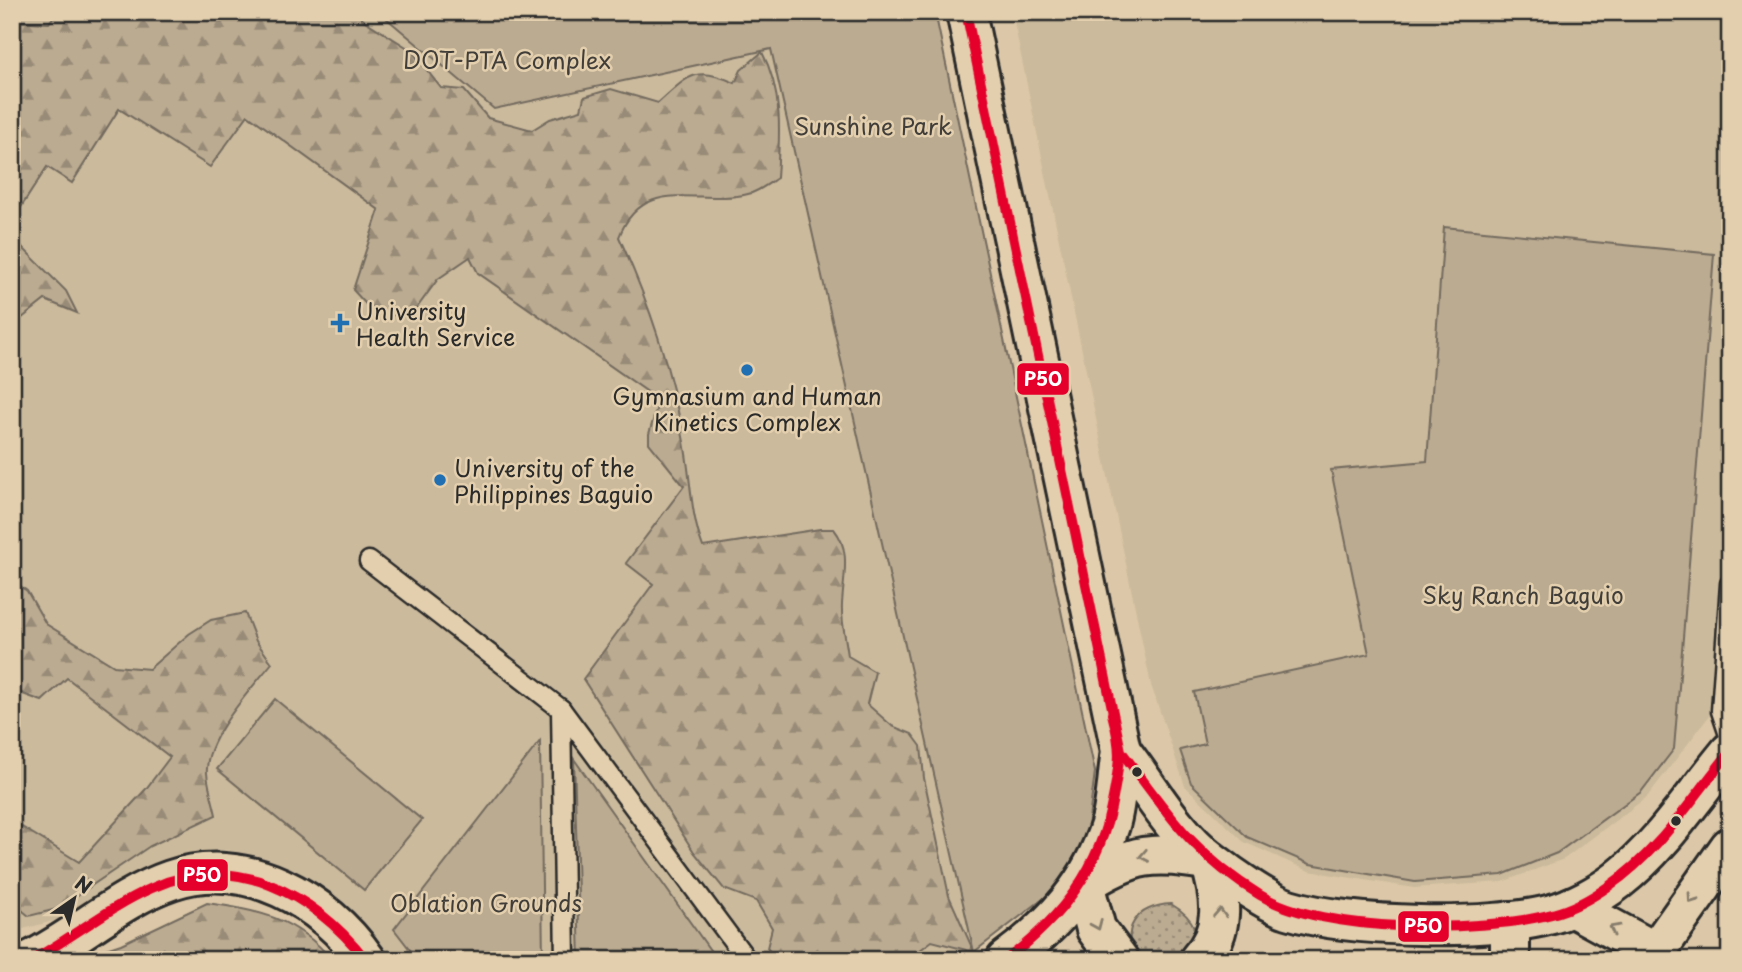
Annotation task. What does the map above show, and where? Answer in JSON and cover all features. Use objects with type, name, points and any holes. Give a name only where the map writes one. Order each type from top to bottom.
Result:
[{"type":"main road","points":[[966,12],[1121,751],[1110,823],[1084,884],[1060,915],[1006,960]]},
{"type":"main road","points":[[1121,751],[1180,832],[1210,861],[1284,908],[1320,917],[1416,925],[1510,921],[1551,914],[1572,907],[1617,881],[1648,852],[1730,752]]},
{"type":"main road","points":[[1572,907],[1653,956],[1730,847]]},
{"type":"main road","points":[[1084,884],[1129,859],[1163,853],[1210,861]]},
{"type":"main road","points":[[1199,960],[1213,943],[1220,924],[1221,895],[1210,861]]},
{"type":"main road","points":[[32,960],[62,945],[132,899],[172,879],[210,874],[248,875],[288,891],[327,916],[355,943],[366,960]]},
{"type":"main road","points":[[1084,884],[1096,929],[1119,960]]},
{"type":"main road","points":[[1510,921],[1510,960]]},
{"type":"lane","points":[[369,561],[561,709],[747,960]]},
{"type":"lane","points":[[1730,584],[1721,711],[1730,738]]},
{"type":"lane","points":[[561,709],[565,960]]},
{"type":"shaded area","name":"University of the Philippines Baguio","points":[[12,12],[379,12],[494,109],[771,48],[974,952],[956,960],[388,960],[369,930],[315,883],[287,870],[228,850],[151,865],[61,919],[12,932]]},
{"type":"shaded area","points":[[1012,12],[1730,12],[1730,689],[1647,797],[1564,859],[1502,882],[1414,888],[1309,871],[1244,842],[1185,786],[1151,685]]},
{"type":"green space","points":[[57,12],[360,12],[362,19],[411,50],[441,88],[464,90],[488,118],[532,130],[550,119],[581,110],[584,97],[611,89],[658,103],[693,76],[710,75],[735,83],[741,70],[762,52],[774,82],[777,98],[777,178],[748,194],[657,199],[642,205],[629,218],[619,237],[650,312],[666,363],[679,415],[693,508],[703,547],[820,529],[834,529],[840,537],[845,556],[842,611],[848,656],[875,672],[867,704],[892,726],[912,734],[921,746],[924,778],[949,896],[974,952],[932,941],[907,960],[777,960],[767,948],[772,928],[756,901],[724,889],[694,852],[583,679],[653,584],[626,563],[684,486],[649,443],[659,400],[478,273],[470,257],[438,279],[411,316],[375,314],[353,290],[379,210],[248,115],[210,167],[119,109],[72,183],[47,167],[12,221],[12,21],[49,23]]},
{"type":"green space","name":"Sunshine Park","points":[[379,12],[935,12],[1095,772],[1086,843],[1052,892],[974,952],[771,49],[494,109]]},
{"type":"green space","name":"Sky Ranch Baguio","points":[[1444,227],[1714,254],[1674,749],[1641,792],[1557,853],[1502,875],[1415,882],[1310,864],[1247,837],[1191,783],[1180,750],[1205,744],[1194,692],[1369,654],[1331,470],[1427,461]]},
{"type":"green space","points":[[12,237],[66,291],[77,313],[45,300],[12,326]]},
{"type":"green space","points":[[12,580],[27,591],[46,624],[114,666],[149,669],[189,634],[211,620],[245,613],[256,641],[272,663],[231,715],[213,745],[207,773],[216,815],[150,846],[57,909],[29,916],[12,902],[12,821],[79,862],[145,790],[170,757],[67,678],[42,701],[23,694],[12,686]]},
{"type":"green space","points":[[275,699],[422,820],[364,890],[217,769]]},
{"type":"green space","name":"Oblation Grounds","points":[[540,741],[543,960],[418,960],[394,929]]},
{"type":"green space","name":"Oblation Grounds","points":[[574,759],[717,960],[580,960]]},
{"type":"green space","points":[[207,903],[276,918],[305,934],[332,960],[73,960],[121,944]]},
{"type":"green space","points":[[1171,904],[1186,915],[1194,928],[1196,943],[1190,960],[1138,960],[1130,938],[1134,921],[1149,909]]},
{"type":"transit line","name":"P50","points":[[966,12],[1121,751],[1198,848],[1260,895],[1288,908],[1322,917],[1362,923],[1445,927],[1521,920],[1552,914],[1574,906],[1589,899],[1627,872],[1674,824],[1730,752]]},
{"type":"transit line","name":"P50","points":[[1006,960],[1045,927],[1061,909],[1076,890],[1099,847],[1107,824],[1118,765],[1119,747],[1112,714]]},
{"type":"transit line","name":"P50","points":[[32,960],[121,904],[152,888],[183,877],[213,874],[242,877],[270,885],[297,898],[345,936],[366,960]]},
{"type":"place","name":"University Health Service","points":[[340,323]]},
{"type":"place","name":"Gymnasium and Human Kinetics Complex","points":[[747,370]]},
{"type":"place","name":"University of the Philippines Baguio","points":[[440,480]]},
{"type":"park label","name":"DOT-PTA Complex","points":[[507,59]]}]
